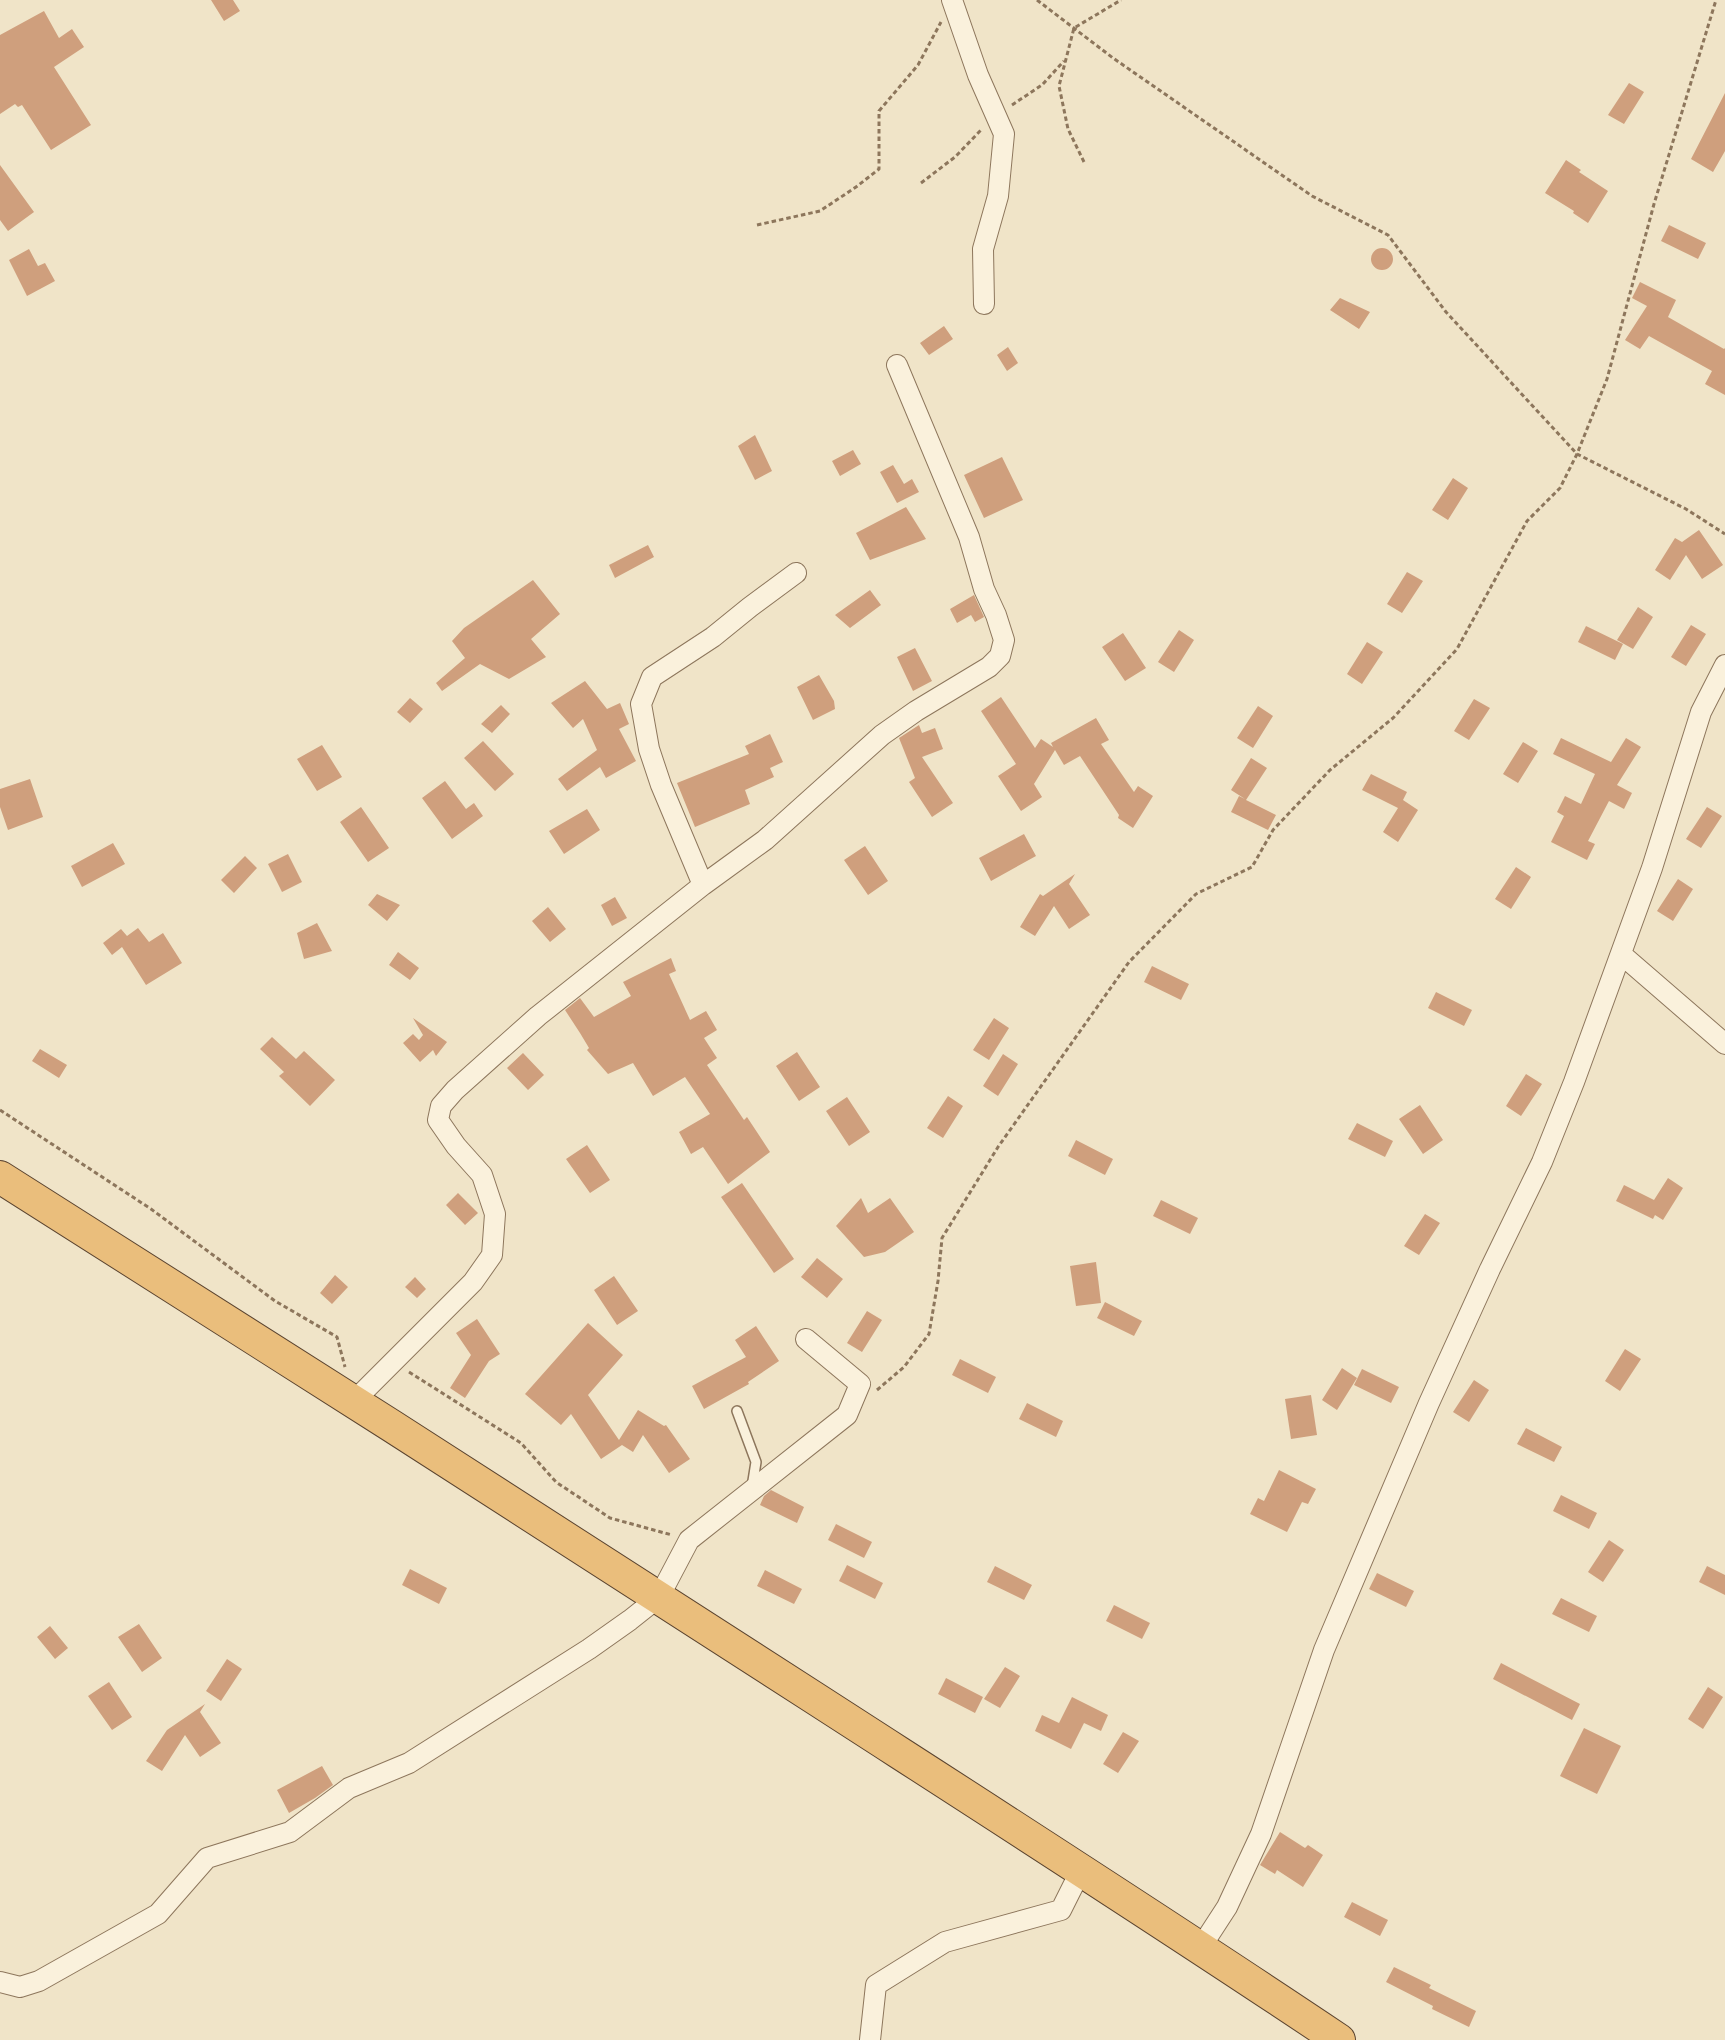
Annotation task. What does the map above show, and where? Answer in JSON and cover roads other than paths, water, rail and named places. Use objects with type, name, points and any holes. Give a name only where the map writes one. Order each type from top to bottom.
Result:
[{"type":"highway","points":[[0,1177],[659,1597],[1201,1947],[1339,2040]]},
{"type":"street","points":[[952,1],[978,75],[1004,134],[998,196],[983,249],[984,304]]},
{"type":"street","points":[[354,1401],[473,1282],[492,1254],[495,1214],[482,1175],[456,1146],[438,1120],[441,1106],[455,1090],[538,1016],[703,885],[765,840],[882,735],[916,711],[989,667],[1000,656],[1004,640],[984,589],[969,537],[897,365]]},
{"type":"street","points":[[703,885],[661,785],[649,749],[641,704],[652,677],[713,637],[796,573]]},
{"type":"street","points":[[1201,1947],[1227,1907],[1260,1834],[1324,1650],[1430,1403],[1490,1269],[1542,1162],[1652,868],[1701,712],[1725,665]]},
{"type":"street","points":[[1621,954],[1725,1044]]},
{"type":"street","points":[[0,1982],[20,1987],[39,1982],[158,1914],[207,1858],[290,1832],[349,1788],[409,1763],[589,1649],[659,1597],[689,1540],[847,1415],[860,1384],[806,1339]]},
{"type":"street","points":[[870,2040],[876,1985],[945,1942],[1061,1910],[1081,1870]]},
{"type":"lane","points":[[737,1411],[756,1462],[752,1490]]}]
